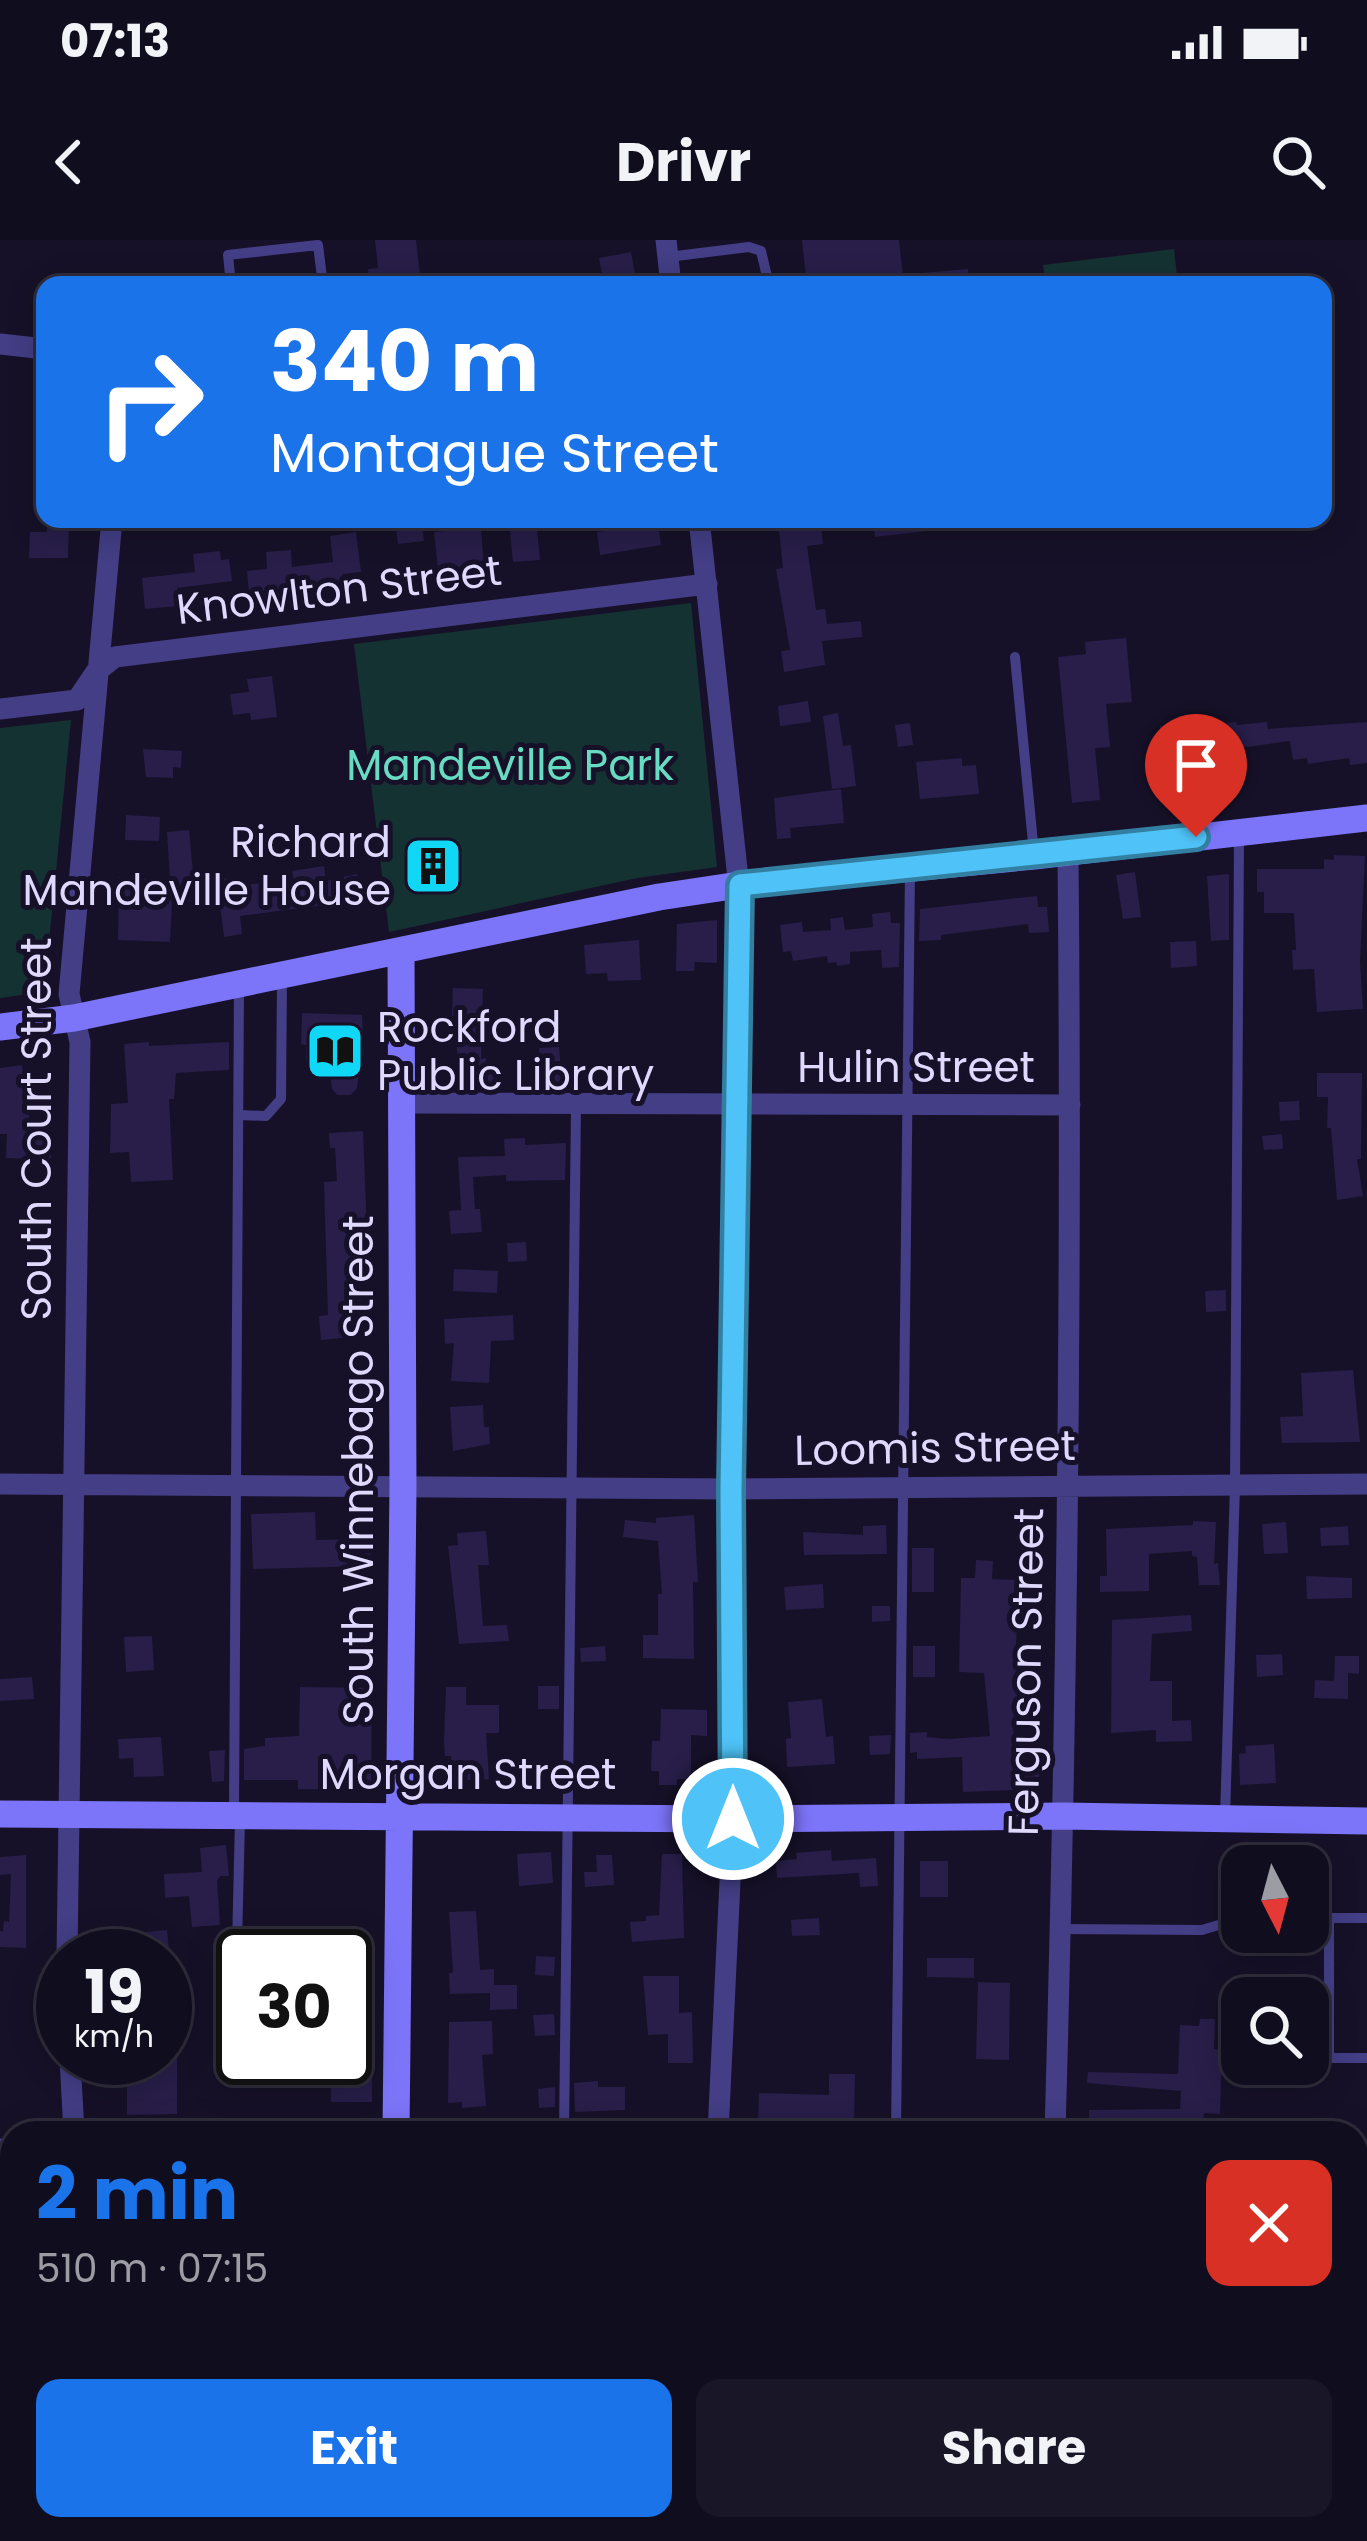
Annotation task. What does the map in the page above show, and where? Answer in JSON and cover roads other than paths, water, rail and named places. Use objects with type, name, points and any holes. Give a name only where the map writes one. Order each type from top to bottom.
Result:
[{"type":"street","points":[[0,344],[36,348]]},
{"type":"street","name":"South Court Street","points":[[69,1929],[80,1042],[69,994],[110,528]]},
{"type":"street","points":[[700,528],[740,885],[731,1490],[733,1819],[719,2121]]},
{"type":"street","name":"Knowlton Street","points":[[0,709],[77,700],[96,672],[115,657],[707,584]]},
{"type":"street","points":[[0,1027],[74,1018],[659,897],[1367,818]]},
{"type":"street","name":"Ferguson Street","points":[[1055,2121],[1064,1816],[1068,852]]},
{"type":"street","name":"South Winnebago Street","points":[[395,2121],[404,1487],[401,952]]},
{"type":"street","name":"Hulin Street","points":[[402,1103],[1070,1105]]},
{"type":"street","name":"Loomis Street","points":[[0,1484],[731,1490],[1367,1484]]},
{"type":"street","name":"Morgan Street","points":[[0,1814],[1367,1821]]},
{"type":"street","points":[[71,2085],[73,2121]]},
{"type":"lane","points":[[230,276],[228,255],[318,245],[322,276]]},
{"type":"lane","points":[[667,249],[749,247],[760,251],[767,276]]},
{"type":"lane","points":[[1015,657],[1034,856]]},
{"type":"lane","points":[[1225,1818],[1235,1485],[1239,832]]},
{"type":"lane","points":[[896,2121],[910,866]]},
{"type":"lane","points":[[239,1115],[266,1116],[281,1099],[282,975]]},
{"type":"lane","points":[[236,1929],[239,983]]},
{"type":"lane","points":[[565,2121],[576,1106]]},
{"type":"lane","points":[[1329,1918],[1367,1918]]},
{"type":"lane","points":[[1061,1929],[1202,1930],[1221,1924]]},
{"type":"lane","points":[[1329,1953],[1329,2058],[1367,2058]]},
{"type":"place","name":"Richard Mandeville House","points":[[433,866]]},
{"type":"place","name":"Rockford Public Library","points":[[335,1051]]},
{"type":"park label","name":"Mandeville Park","points":[[510,765]]}]
